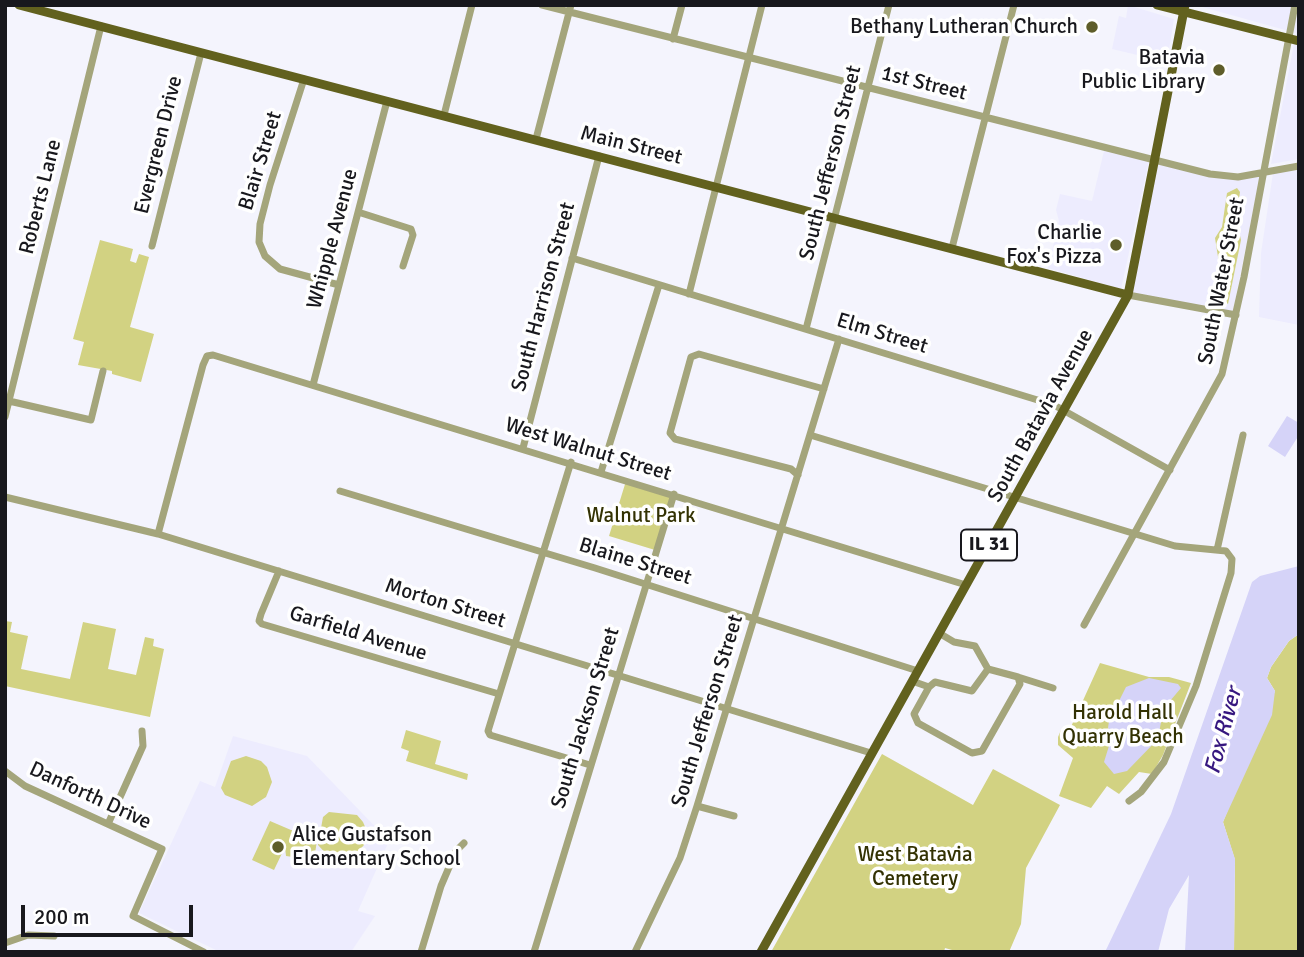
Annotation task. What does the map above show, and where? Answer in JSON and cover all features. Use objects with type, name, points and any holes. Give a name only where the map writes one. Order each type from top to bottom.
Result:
[{"type":"main road","name":"Main Street","points":[[19,5],[1128,295]]},
{"type":"main road","points":[[1157,5],[1184,9],[1299,41]]},
{"type":"main road","name":"South Batavia Avenue","points":[[761,952],[1128,295],[1184,9]]},
{"type":"street","points":[[444,115],[472,5]]},
{"type":"street","name":"1st Street","points":[[542,5],[570,9],[673,39],[1224,177],[1299,166]]},
{"type":"street","points":[[673,39],[682,5]]},
{"type":"street","points":[[689,294],[762,5]]},
{"type":"street","name":"South Jefferson Street","points":[[806,329],[889,5]]},
{"type":"street","points":[[952,248],[1014,5]]},
{"type":"street","name":"South Water Street","points":[[1084,625],[1222,374],[1295,5]]},
{"type":"street","points":[[536,139],[570,9]]},
{"type":"street","name":"Roberts Lane","points":[[5,417],[101,26]]},
{"type":"street","name":"Evergreen Drive","points":[[152,246],[201,53]]},
{"type":"street","name":"Blair Street","points":[[304,79],[270,185],[260,224],[259,242],[265,256],[280,269],[339,285]]},
{"type":"street","name":"Whipple Avenue","points":[[313,385],[387,101]]},
{"type":"street","name":"South Harrison Street","points":[[523,448],[599,156]]},
{"type":"street","points":[[358,212],[411,229],[413,235],[403,266]]},
{"type":"street","name":"Elm Street","points":[[572,258],[1065,410],[1170,470]]},
{"type":"street","points":[[601,472],[659,285]]},
{"type":"street","name":"Main Street","points":[[1128,295],[1236,314]]},
{"type":"street","name":"South Jefferson Street","points":[[635,952],[680,858],[698,806],[839,339]]},
{"type":"street","points":[[798,475],[791,469],[675,439],[670,433],[691,357],[699,354],[824,389]]},
{"type":"street","name":"West Walnut Street","points":[[158,534],[203,365],[207,356],[213,355],[966,585]]},
{"type":"street","points":[[9,401],[91,420],[103,371]]},
{"type":"street","points":[[810,435],[1175,546],[1226,551],[1232,559],[1231,573],[1198,678],[1164,762],[1141,792],[1129,801]]},
{"type":"street","points":[[1217,550],[1243,435]]},
{"type":"street","points":[[570,462],[488,731],[491,735],[590,765]]},
{"type":"street","name":"Blaine Street","points":[[340,491],[646,584],[918,671]]},
{"type":"street","name":"South Jackson Street","points":[[534,952],[674,494]]},
{"type":"street","name":"Morton Street","points":[[5,496],[158,534],[871,754]]},
{"type":"street","name":"Garfield Avenue","points":[[279,571],[261,614],[259,621],[262,624],[499,694]]},
{"type":"street","points":[[939,633],[954,642],[975,646],[988,669],[1053,688]]},
{"type":"street","points":[[988,669],[972,691],[937,682],[929,687],[914,713],[915,719],[972,753],[982,751],[1017,691],[1020,684],[1017,677]]},
{"type":"street","points":[[912,681],[929,687]]},
{"type":"street","points":[[108,824],[143,746],[142,731]]},
{"type":"street","name":"Danforth Drive","points":[[5,771],[25,786],[162,849],[134,911],[136,919],[204,952]]},
{"type":"street","points":[[698,806],[734,816]]},
{"type":"street","points":[[421,952],[441,886],[456,851],[464,842]]},
{"type":"street","points":[[5,943],[29,935],[54,936]]},
{"type":"shaded area","points":[[1128,5],[1174,19],[1167,62],[1112,49],[1119,16],[1126,18]]},
{"type":"shaded area","points":[[1195,5],[1299,5],[1299,159],[1271,164],[1296,33]]},
{"type":"shaded area","points":[[1104,151],[1149,161],[1121,289],[1048,268],[1059,221],[1056,210],[1060,194],[1092,201]]},
{"type":"shaded area","points":[[1158,163],[1210,177],[1260,175],[1233,312],[1132,294]]},
{"type":"shaded area","points":[[1299,170],[1299,325],[1259,317],[1261,253],[1273,173]]},
{"type":"shaded area","name":"Alice Gustafson Elementary School","points":[[233,736],[307,756],[389,841],[358,911],[375,916],[351,952],[220,952],[139,913],[200,781],[215,787]]},
{"type":"green space","points":[[1237,188],[1240,192],[1236,219],[1241,240],[1228,304],[1225,301],[1215,238],[1222,227],[1227,193]]},
{"type":"green space","points":[[100,240],[133,249],[130,261],[136,263],[139,254],[149,257],[130,327],[154,334],[141,382],[112,374],[112,371],[78,365],[84,342],[73,339]]},
{"type":"green space","name":"Walnut Park","points":[[626,481],[672,495],[655,550],[609,536]]},
{"type":"green space","points":[[5,621],[12,622],[10,632],[28,636],[21,669],[70,679],[83,622],[116,629],[108,669],[136,675],[145,637],[154,639],[153,646],[164,649],[150,717],[5,686]]},
{"type":"green space","points":[[1299,634],[1299,952],[1234,952],[1235,860],[1223,822],[1275,691],[1267,678],[1271,667],[1289,641]]},
{"type":"green space","name":"Harold Hall Quarry Beach","points":[[1100,663],[1149,677],[1169,677],[1191,683],[1163,755],[1152,774],[1139,772],[1119,794],[1107,786],[1091,808],[1059,796],[1073,758],[1058,745],[1058,737],[1061,730],[1070,729]]},
{"type":"green space","points":[[406,730],[441,741],[435,764],[468,774],[467,780],[406,761],[409,751],[401,748]]},
{"type":"green space","name":"West Batavia Cemetery","points":[[882,754],[973,805],[993,769],[1060,805],[1026,868],[1021,924],[1009,952],[959,952],[945,948],[944,952],[771,952]]},
{"type":"green space","points":[[246,756],[261,761],[267,767],[272,782],[266,797],[252,806],[225,795],[221,788],[231,761]]},
{"type":"green space","points":[[329,812],[357,815],[363,822],[366,829],[364,845],[353,857],[337,860],[329,857],[318,845],[323,817]]},
{"type":"green space","points":[[270,821],[291,830],[318,834],[314,860],[286,856],[285,847],[274,870],[252,860]]},
{"type":"water","points":[[1287,416],[1299,423],[1299,435],[1285,457],[1268,446]]},
{"type":"water","name":"Fox River","points":[[1299,566],[1299,634],[1289,641],[1271,667],[1267,678],[1275,691],[1272,715],[1223,822],[1235,859],[1234,952],[1185,952],[1189,875],[1169,909],[1158,952],[1105,952],[1171,814],[1252,582],[1260,576]]},
{"type":"water","points":[[1149,678],[1178,684],[1181,688],[1170,701],[1173,708],[1161,722],[1158,739],[1127,771],[1114,774],[1104,762],[1113,733],[1108,728],[1111,707],[1117,705],[1126,687]]},
{"type":"place","name":"Bethany Lutheran Church","points":[[1092,27]]},
{"type":"place","name":"Batavia Public Library","points":[[1219,70]]},
{"type":"place","name":"Charlie Fox's Pizza","points":[[1116,245]]},
{"type":"place","name":"Alice Gustafson Elementary School","points":[[278,847]]}]
